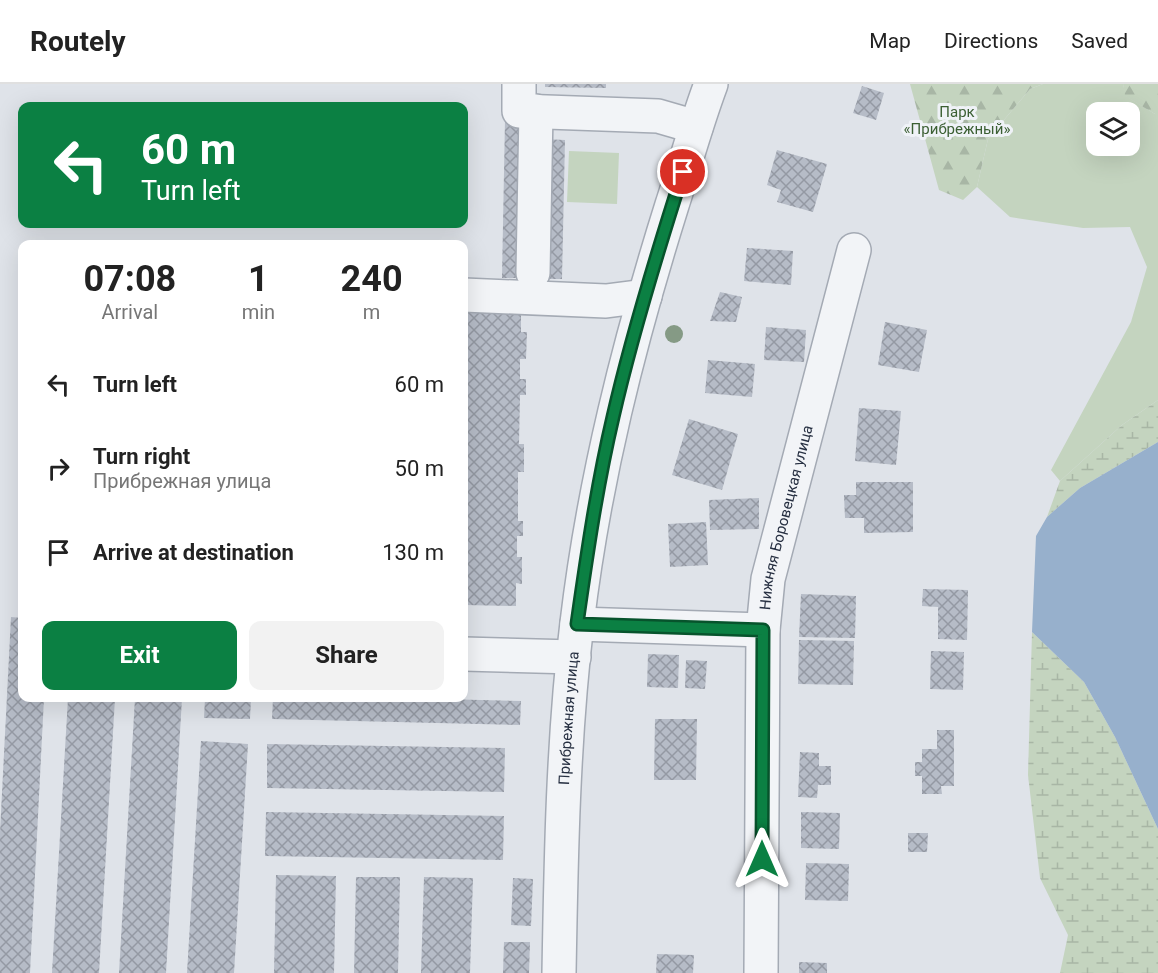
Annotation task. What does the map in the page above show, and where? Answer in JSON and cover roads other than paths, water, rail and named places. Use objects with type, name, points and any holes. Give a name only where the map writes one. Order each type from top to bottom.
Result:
[{"type":"street","points":[[519,84],[519,111],[658,116],[696,127]]},
{"type":"street","name":"Прибрежная улица","points":[[559,973],[566,740],[577,624],[601,470],[612,418],[645,296],[711,84]]},
{"type":"street","points":[[533,273],[536,111]]},
{"type":"street","name":"Нижняя Боровецкая улица","points":[[761,973],[763,630],[768,579],[854,250]]},
{"type":"street","points":[[468,295],[606,301],[645,296]]},
{"type":"street","points":[[577,624],[763,630]]},
{"type":"street","points":[[468,654],[574,657]]},
{"type":"water","points":[[1158,442],[1158,829],[1115,737],[1084,682],[1032,632],[1036,536],[1047,517],[1080,488]]},
{"type":"park label","name":"Парк «Прибрежный»","points":[[957,120]]}]
